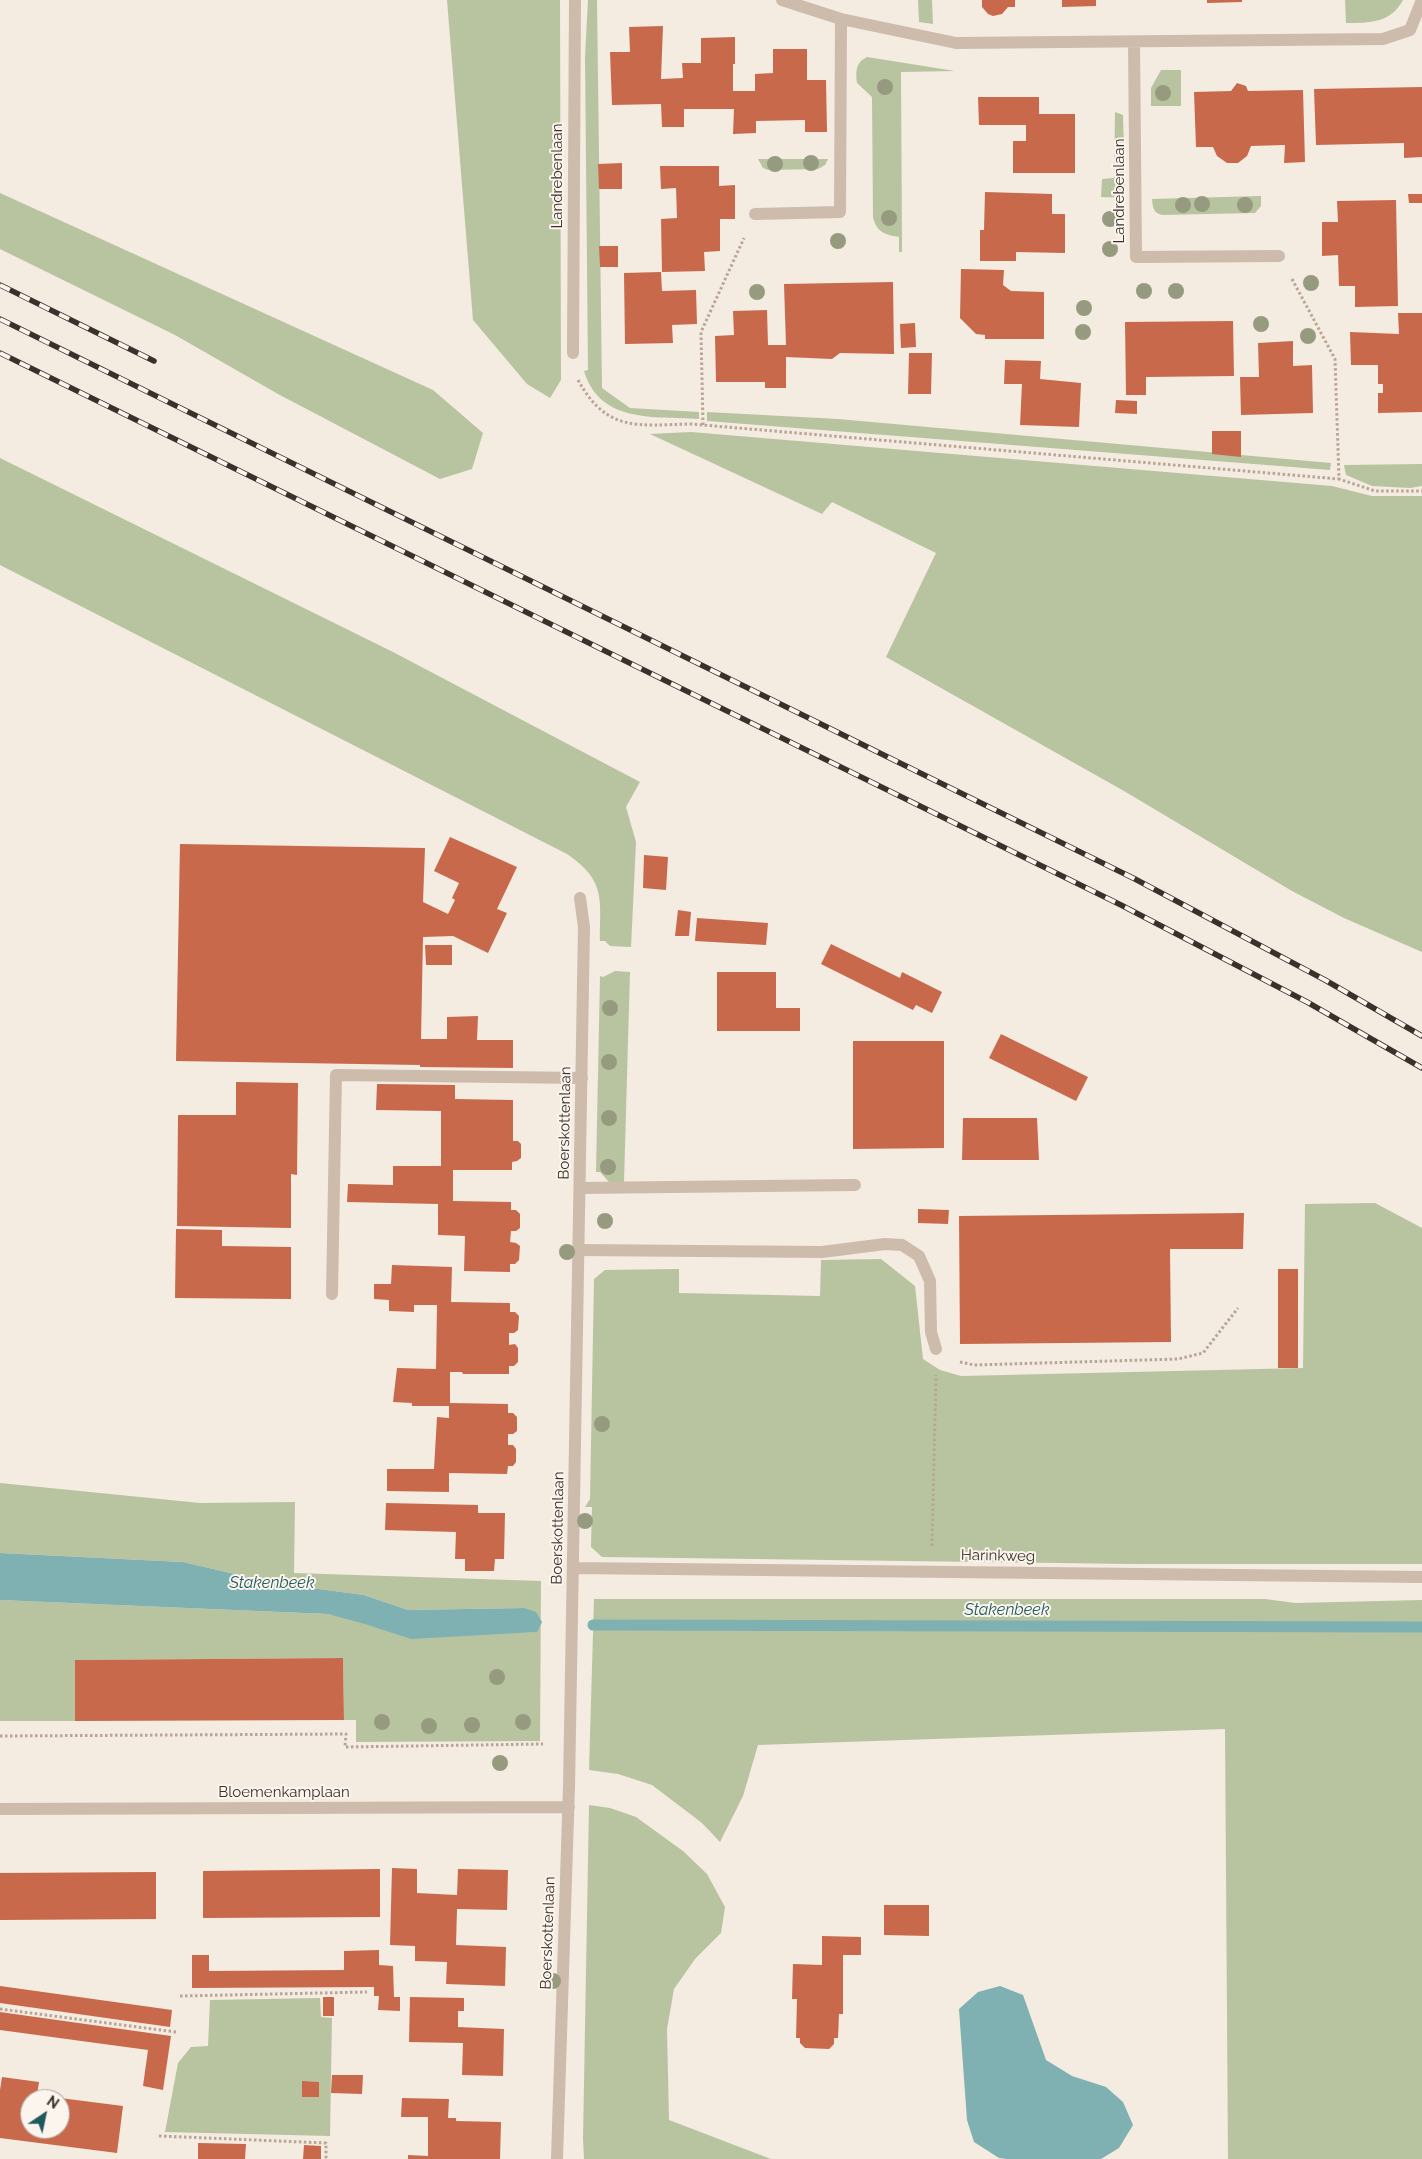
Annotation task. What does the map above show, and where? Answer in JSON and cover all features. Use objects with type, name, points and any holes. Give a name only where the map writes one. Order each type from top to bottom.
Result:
[{"type":"street","name":"Landrebenlaan","points":[[573,353],[575,0]]},
{"type":"street","points":[[782,0],[841,19],[956,43],[1383,39],[1410,30],[1422,0]]},
{"type":"street","points":[[755,214],[840,212],[841,19]]},
{"type":"street","name":"Landrebenlaan","points":[[1134,42],[1136,257],[1279,256]]},
{"type":"street","name":"Boerskottenlaan","points":[[557,2159],[570,1744],[584,927],[580,898]]},
{"type":"street","points":[[332,1294],[336,1075],[582,1078]]},
{"type":"street","points":[[580,1188],[855,1185]]},
{"type":"street","points":[[578,1250],[822,1252],[885,1244],[902,1245],[919,1256],[930,1282],[931,1332],[936,1349]]},
{"type":"street","name":"Harinkweg","points":[[573,1568],[1422,1577]]},
{"type":"street","name":"Bloemenkamplaan","points":[[0,1809],[568,1807]]},
{"type":"path","points":[[704,425],[701,332],[755,214]]},
{"type":"path","points":[[1279,256],[1335,360],[1339,479]]},
{"type":"path","points":[[573,353],[577,378],[588,399],[610,418],[638,425],[704,425],[1339,479],[1375,491],[1422,491]]},
{"type":"path","points":[[936,1349],[954,1360],[974,1364],[1178,1359],[1203,1353],[1238,1308]]},
{"type":"path","points":[[931,1572],[936,1349]]},
{"type":"path","points":[[0,1736],[346,1734],[345,1747],[570,1744]]},
{"type":"path","points":[[180,1996],[366,1992]]},
{"type":"path","points":[[0,2009],[176,2032]]},
{"type":"path","points":[[159,2136],[326,2142],[326,2159]]},
{"type":"green space","points":[[447,0],[560,0],[561,380],[550,398],[527,384],[473,320]]},
{"type":"green space","points":[[588,0],[597,0],[602,388],[630,408],[699,412],[699,419],[647,416],[631,414],[616,409],[603,400],[592,388],[584,371],[588,370],[585,57]]},
{"type":"green space","points":[[918,0],[932,0],[933,24],[919,22]]},
{"type":"green space","points":[[1345,0],[1403,0],[1392,13],[1379,20],[1363,23],[1346,23]]},
{"type":"green space","points":[[867,57],[955,71],[901,72],[902,252],[899,252],[899,237],[882,232],[876,226],[873,217],[872,97],[857,83],[856,75],[858,65]]},
{"type":"green space","points":[[1161,70],[1181,70],[1181,106],[1151,106],[1151,88]]},
{"type":"green space","points":[[1115,112],[1123,115],[1125,188],[1119,196],[1101,197],[1102,179],[1114,178]]},
{"type":"green space","points":[[758,159],[828,159],[825,165],[818,169],[768,170],[763,168]]},
{"type":"green space","points":[[0,193],[433,390],[483,433],[472,469],[440,479],[278,394],[175,335],[0,249]]},
{"type":"green space","points":[[1261,196],[1261,206],[1255,213],[1162,215],[1155,211],[1152,199]]},
{"type":"green space","points":[[707,412],[838,419],[1331,463],[1330,470],[707,421]]},
{"type":"green space","points":[[691,432],[1332,486],[1372,496],[1422,496],[1422,952],[1344,918],[1292,891],[1124,791],[886,657],[936,553],[832,502],[822,514],[650,434]]},
{"type":"green space","points":[[0,458],[393,652],[640,782],[626,807],[636,842],[631,947],[610,946],[605,941],[600,941],[600,902],[595,882],[580,864],[567,854],[0,565]]},
{"type":"green space","points":[[1422,464],[1422,486],[1410,488],[1372,486],[1346,475],[1344,465]]},
{"type":"green space","points":[[615,971],[630,972],[624,1182],[609,1182],[600,1172],[596,1172],[600,976],[603,977]]},
{"type":"green space","points":[[1375,1203],[1422,1228],[1422,1564],[1132,1564],[602,1557],[591,1547],[592,1507],[585,1507],[590,1499],[594,1279],[605,1270],[679,1269],[679,1293],[820,1296],[821,1260],[881,1259],[915,1286],[923,1359],[940,1370],[961,1376],[1303,1368],[1305,1204]]},
{"type":"green space","points":[[0,1483],[200,1503],[295,1502],[294,1573],[541,1581],[540,1741],[356,1742],[356,1720],[344,1720],[343,1658],[75,1660],[75,1721],[0,1721],[0,1600],[328,1614],[406,1628],[458,1632],[537,1632],[524,1608],[408,1610],[364,1595],[273,1583],[183,1562],[0,1553]]},
{"type":"green space","points":[[594,1599],[1265,1599],[1295,1603],[1422,1600],[1422,2159],[1228,2159],[1225,1729],[758,1745],[743,1796],[720,1842],[702,1823],[652,1785],[618,1774],[589,1770]]},
{"type":"green space","points":[[589,1805],[610,1808],[636,1817],[683,1851],[707,1874],[725,1907],[721,1933],[695,1959],[674,1989],[667,2029],[669,2120],[771,2159],[584,2159]]},
{"type":"green space","points":[[320,1998],[321,2017],[332,2018],[330,2136],[165,2132],[178,2063],[191,2047],[208,2046],[210,2000]]},
{"type":"water","points":[[0,1553],[183,1562],[273,1583],[364,1595],[408,1610],[524,1608],[536,1612],[542,1622],[537,1632],[411,1639],[328,1614],[0,1600]]},
{"type":"water","points":[[1000,1986],[1023,1995],[1046,2060],[1072,2076],[1106,2087],[1123,2102],[1133,2125],[1119,2148],[1101,2159],[1007,2159],[999,2158],[974,2142],[967,2120],[959,2009],[978,1992]]},
{"type":"building","points":[[982,0],[1015,0],[1015,7],[1008,7],[1002,14],[993,16],[988,14],[982,7]]},
{"type":"building","points":[[1062,0],[1096,0],[1096,6],[1062,7]]},
{"type":"building","points":[[1207,0],[1242,0],[1242,2],[1207,3]]},
{"type":"building","points":[[663,26],[661,79],[683,78],[682,63],[701,63],[701,38],[735,37],[733,91],[755,91],[755,74],[773,73],[773,49],[807,49],[807,80],[826,80],[827,132],[805,132],[805,120],[756,121],[756,133],[733,134],[734,109],[684,109],[684,127],[662,127],[661,104],[612,105],[610,52],[630,52],[629,27]]},
{"type":"building","points":[[1237,83],[1246,86],[1248,91],[1303,90],[1305,162],[1284,163],[1285,145],[1251,146],[1247,156],[1238,163],[1227,163],[1217,156],[1213,147],[1196,147],[1194,92],[1231,91]]},
{"type":"building","points":[[1422,87],[1422,157],[1404,158],[1404,143],[1316,145],[1314,89]]},
{"type":"building","points":[[978,97],[1039,97],[1039,114],[1075,114],[1075,173],[1013,173],[1013,141],[1026,141],[1026,125],[979,125]]},
{"type":"building","points":[[622,163],[622,189],[599,189],[598,164]]},
{"type":"building","points":[[660,166],[719,166],[719,186],[735,185],[735,219],[720,219],[720,251],[704,252],[705,271],[662,272],[661,219],[677,218],[676,188],[661,189]]},
{"type":"building","points":[[985,192],[1052,194],[1052,214],[1065,214],[1065,253],[1016,252],[1016,261],[980,261],[980,230],[984,230]]},
{"type":"building","points":[[1408,194],[1422,194],[1422,203],[1409,203]]},
{"type":"building","points":[[1396,200],[1398,306],[1355,307],[1355,286],[1339,286],[1338,255],[1322,256],[1322,222],[1338,222],[1337,201]]},
{"type":"building","points":[[599,246],[618,246],[618,267],[600,267]]},
{"type":"building","points":[[961,269],[1004,270],[1003,285],[1011,291],[1044,292],[1044,339],[985,339],[985,335],[976,334],[960,318]]},
{"type":"building","points":[[661,272],[662,291],[696,290],[697,324],[672,325],[673,343],[625,344],[624,273]]},
{"type":"building","points":[[893,282],[894,354],[840,353],[832,359],[786,357],[786,388],[765,388],[765,382],[716,382],[715,336],[734,335],[733,311],[767,310],[768,345],[786,345],[784,284]]},
{"type":"building","points":[[1398,313],[1422,313],[1422,412],[1378,413],[1378,393],[1383,393],[1383,384],[1378,384],[1378,365],[1351,365],[1350,332],[1399,334]]},
{"type":"building","points":[[1233,321],[1234,376],[1146,377],[1146,395],[1126,395],[1125,322]]},
{"type":"building","points":[[915,323],[916,347],[901,348],[900,324]]},
{"type":"building","points":[[1293,341],[1293,366],[1312,365],[1313,413],[1241,415],[1240,377],[1259,377],[1258,343]]},
{"type":"building","points":[[909,353],[932,353],[931,394],[908,394]]},
{"type":"building","points":[[1005,360],[1041,361],[1040,379],[1081,383],[1079,427],[1020,425],[1022,384],[1004,384]]},
{"type":"building","points":[[1116,400],[1137,401],[1137,414],[1115,413]]},
{"type":"building","points":[[1212,431],[1241,431],[1241,457],[1212,454]]},
{"type":"building","points":[[450,837],[517,867],[497,909],[507,913],[488,953],[453,936],[423,937],[421,1039],[447,1039],[447,1017],[478,1016],[477,1040],[513,1040],[513,1068],[176,1061],[180,844],[425,848],[423,902],[448,914],[455,900],[452,898],[459,883],[434,871]]},
{"type":"building","points":[[644,855],[668,857],[666,890],[643,888]]},
{"type":"building","points":[[678,910],[691,912],[689,936],[675,936]]},
{"type":"building","points":[[697,918],[768,923],[766,945],[695,941]]},
{"type":"building","points":[[831,944],[900,978],[902,972],[942,992],[932,1013],[916,1005],[913,1010],[821,964]]},
{"type":"building","points":[[425,945],[452,945],[452,965],[426,965]]},
{"type":"building","points":[[717,972],[776,972],[776,1008],[800,1008],[800,1031],[717,1031]]},
{"type":"building","points":[[1001,1034],[1088,1077],[1076,1101],[989,1058]]},
{"type":"building","points":[[853,1041],[944,1041],[944,1148],[853,1149]]},
{"type":"building","points":[[236,1082],[298,1083],[297,1175],[291,1174],[291,1228],[177,1226],[178,1115],[236,1115]]},
{"type":"building","points":[[377,1084],[455,1085],[455,1099],[513,1100],[513,1141],[518,1141],[521,1144],[521,1158],[512,1162],[512,1170],[453,1170],[453,1201],[511,1202],[511,1210],[516,1210],[520,1214],[520,1228],[516,1231],[511,1231],[510,1242],[520,1246],[519,1260],[515,1264],[510,1264],[510,1272],[464,1271],[465,1236],[438,1235],[438,1204],[347,1202],[348,1184],[393,1185],[393,1166],[441,1166],[441,1111],[376,1110]]},
{"type":"building","points":[[963,1118],[1037,1118],[1039,1160],[962,1160]]},
{"type":"building","points":[[918,1209],[949,1210],[948,1224],[918,1223]]},
{"type":"building","points":[[1244,1213],[1243,1249],[1170,1249],[1171,1342],[960,1344],[959,1216]]},
{"type":"building","points":[[176,1229],[222,1230],[222,1246],[291,1247],[291,1299],[175,1298]]},
{"type":"building","points":[[392,1265],[452,1267],[451,1302],[510,1303],[510,1312],[515,1312],[519,1316],[518,1330],[514,1333],[509,1333],[509,1345],[515,1344],[518,1348],[518,1362],[514,1366],[509,1366],[509,1374],[463,1374],[462,1372],[450,1372],[450,1403],[508,1404],[508,1413],[513,1413],[517,1417],[517,1431],[513,1434],[508,1434],[508,1445],[513,1445],[516,1449],[516,1462],[513,1466],[508,1466],[507,1474],[449,1473],[449,1492],[387,1491],[387,1469],[434,1469],[437,1417],[449,1418],[449,1406],[412,1406],[412,1403],[393,1402],[397,1368],[436,1369],[437,1305],[414,1305],[414,1312],[389,1311],[389,1300],[374,1299],[374,1284],[391,1284]]},
{"type":"building","points":[[1278,1269],[1298,1269],[1298,1368],[1278,1368]]},
{"type":"building","points":[[386,1503],[478,1505],[478,1513],[505,1513],[504,1559],[495,1559],[494,1571],[465,1571],[465,1559],[455,1559],[456,1532],[385,1530]]},
{"type":"building","points":[[343,1658],[344,1720],[75,1721],[75,1660]]},
{"type":"building","points":[[392,1868],[417,1869],[417,1893],[457,1895],[458,1869],[508,1870],[507,1910],[457,1909],[456,1945],[506,1947],[505,1986],[446,1984],[447,1962],[415,1961],[415,1946],[390,1945]]},
{"type":"building","points":[[380,1869],[380,1917],[203,1918],[203,1871]]},
{"type":"building","points":[[156,1872],[156,1919],[0,1920],[0,1873]]},
{"type":"building","points":[[884,1905],[929,1905],[929,1936],[884,1935]]},
{"type":"building","points":[[822,1936],[861,1937],[861,1955],[843,1955],[843,2014],[839,2014],[838,2038],[834,2038],[834,2044],[829,2049],[805,2048],[800,2043],[800,2038],[796,2038],[797,1999],[792,1999],[793,1964],[822,1965]]},
{"type":"building","points":[[379,1950],[379,1965],[393,1966],[394,1997],[400,1997],[400,2011],[378,2010],[379,1996],[374,1996],[374,1987],[192,1988],[192,1955],[209,1955],[209,1971],[344,1970],[344,1951]]},
{"type":"building","points":[[0,1986],[172,2010],[170,2027],[0,2003]]},
{"type":"building","points":[[323,1997],[334,1997],[334,2016],[323,2016]]},
{"type":"building","points":[[410,1997],[464,1998],[464,2011],[458,2011],[458,2027],[504,2029],[503,2076],[462,2075],[463,2043],[409,2042]]},
{"type":"building","points":[[0,2012],[171,2036],[163,2090],[143,2086],[148,2050],[0,2030]]},
{"type":"building","points":[[332,2075],[363,2075],[362,2094],[331,2093]]},
{"type":"building","points":[[2,2077],[39,2082],[38,2089],[20,2089],[20,2139],[70,2139],[70,2099],[123,2106],[117,2153],[0,2138],[0,2090]]},
{"type":"building","points":[[302,2081],[319,2082],[319,2097],[302,2097]]},
{"type":"building","points":[[402,2098],[449,2099],[448,2118],[456,2118],[456,2121],[501,2122],[500,2159],[408,2159],[408,2155],[428,2156],[428,2117],[401,2117]]},
{"type":"building","points":[[198,2143],[246,2144],[245,2159],[198,2159]]},
{"type":"building","points":[[304,2145],[321,2146],[321,2159],[303,2159]]},
{"type":"waterway","name":"Stakenbeek","points":[[593,1625],[1422,1627]]},
{"type":"railway","points":[[0,285],[154,361]]},
{"type":"railway","points":[[0,319],[1135,879],[1325,980],[1422,1036]]},
{"type":"railway","points":[[0,353],[1121,905],[1307,1002],[1422,1068]]}]
